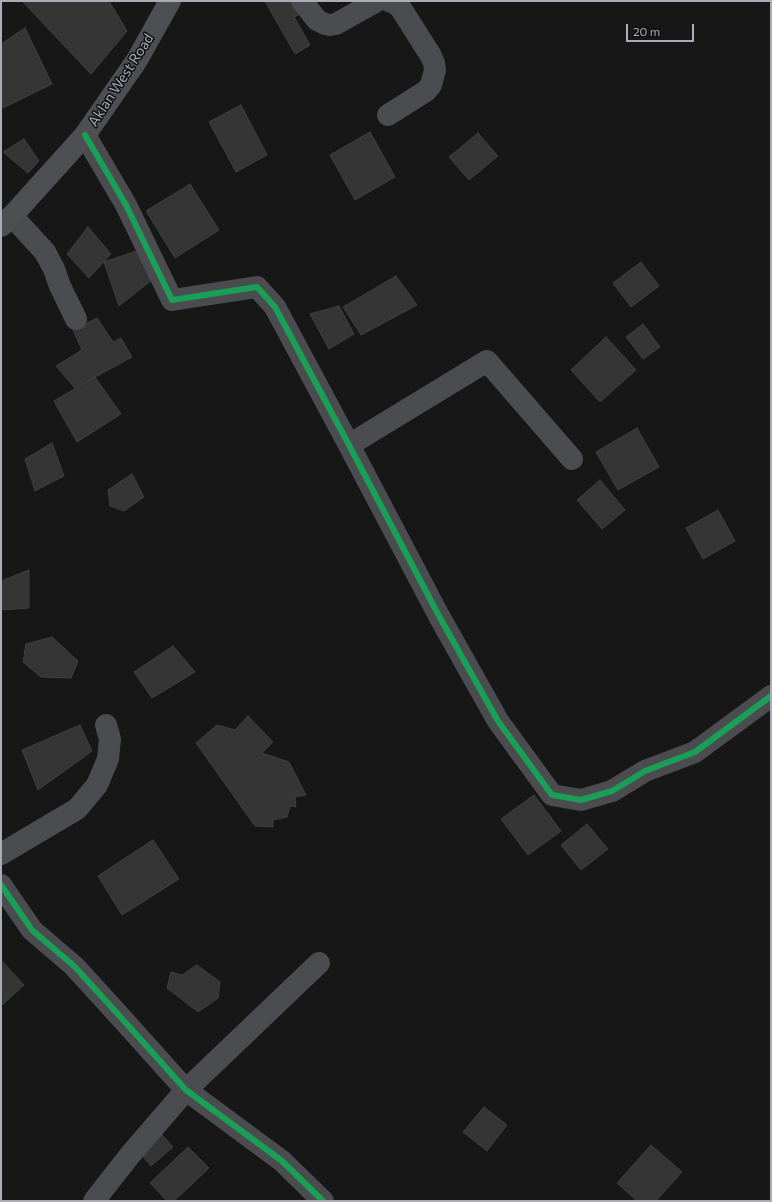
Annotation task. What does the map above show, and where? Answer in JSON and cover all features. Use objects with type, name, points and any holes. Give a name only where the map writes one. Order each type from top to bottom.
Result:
[{"type":"main road","name":"Aklan West Road","points":[[6,221],[85,135],[137,60],[170,1]]},
{"type":"street","points":[[302,1],[317,20],[330,25],[336,24],[377,1]]},
{"type":"street","points":[[388,115],[426,91],[431,85],[435,70],[431,56],[400,7],[389,1]]},
{"type":"street","points":[[85,135],[126,205],[172,300],[257,287],[275,307],[439,616],[498,721],[552,795],[581,800],[612,791],[645,771],[695,752],[771,696]]},
{"type":"street","points":[[6,221],[46,252],[76,320]]},
{"type":"street","points":[[349,445],[487,361],[572,459]]},
{"type":"street","points":[[1,854],[77,809],[97,785],[108,759],[110,739],[106,725]]},
{"type":"street","points":[[1,885],[32,930],[74,966],[186,1090],[282,1161],[323,1201]]},
{"type":"street","points":[[94,1201],[130,1155],[186,1090],[319,963]]},
{"type":"building","points":[[109,1],[127,31],[91,74],[23,2]]},
{"type":"building","points":[[265,1],[293,1],[301,14],[294,17],[310,45],[295,54]]},
{"type":"building","points":[[25,28],[52,84],[3,108],[1,102],[1,44]]},
{"type":"building","points":[[241,105],[267,155],[236,172],[209,122]]},
{"type":"building","points":[[370,132],[395,177],[355,200],[330,155]]},
{"type":"building","points":[[478,133],[498,156],[469,180],[449,157]]},
{"type":"building","points":[[24,139],[39,161],[28,173],[3,152]]},
{"type":"building","points":[[190,184],[219,230],[175,258],[146,211]]},
{"type":"building","points":[[88,227],[111,254],[89,278],[67,254]]},
{"type":"building","points":[[139,250],[153,279],[119,306],[104,262]]},
{"type":"building","points":[[641,262],[659,286],[631,307],[613,283]]},
{"type":"building","points":[[396,276],[417,305],[361,335],[343,307]]},
{"type":"building","points":[[339,306],[354,334],[329,349],[310,314]]},
{"type":"building","points":[[97,318],[113,342],[121,338],[132,357],[75,388],[56,366],[82,350],[73,330]]},
{"type":"building","points":[[643,324],[660,347],[643,359],[626,337]]},
{"type":"building","points":[[606,337],[636,370],[600,402],[571,370]]},
{"type":"building","points":[[95,377],[121,414],[77,442],[54,401]]},
{"type":"building","points":[[637,428],[659,467],[618,490],[596,452]]},
{"type":"building","points":[[52,443],[64,476],[35,491],[25,459]]},
{"type":"building","points":[[132,474],[144,497],[124,511],[110,506],[108,490]]},
{"type":"building","points":[[600,480],[625,510],[602,529],[577,500]]},
{"type":"building","points":[[718,510],[735,541],[703,559],[686,528]]},
{"type":"building","points":[[29,570],[29,608],[1,610],[1,581]]},
{"type":"building","points":[[52,637],[78,661],[71,678],[41,677],[23,662],[26,644]]},
{"type":"building","points":[[173,646],[195,672],[152,698],[134,672]]},
{"type":"building","points":[[248,716],[273,742],[262,753],[289,762],[306,795],[295,797],[296,807],[290,806],[287,817],[273,820],[273,827],[255,826],[196,743],[217,725],[235,730]]},
{"type":"building","points":[[80,725],[92,751],[38,790],[22,750]]},
{"type":"building","points":[[534,795],[561,831],[528,855],[501,819]]},
{"type":"building","points":[[587,824],[608,849],[581,870],[561,845]]},
{"type":"building","points":[[153,840],[179,879],[122,915],[98,876]]},
{"type":"building","points":[[1,960],[24,985],[1,1006]]},
{"type":"building","points":[[197,965],[220,982],[218,998],[198,1012],[167,988],[171,972],[182,975]]},
{"type":"building","points":[[484,1107],[507,1125],[487,1151],[463,1132]]},
{"type":"building","points":[[162,1135],[173,1147],[151,1166],[141,1154]]},
{"type":"building","points":[[651,1145],[682,1172],[656,1201],[637,1201],[617,1183]]},
{"type":"building","points":[[188,1147],[209,1168],[174,1201],[167,1201],[150,1183]]},
{"type":"cycle path","points":[[85,135],[126,205],[172,300],[257,287],[275,307],[439,616],[498,721],[552,795],[581,800],[612,791],[645,771],[695,752],[771,696]]},
{"type":"cycle path","points":[[1,885],[32,930],[74,966],[186,1090],[282,1161],[323,1201]]}]
